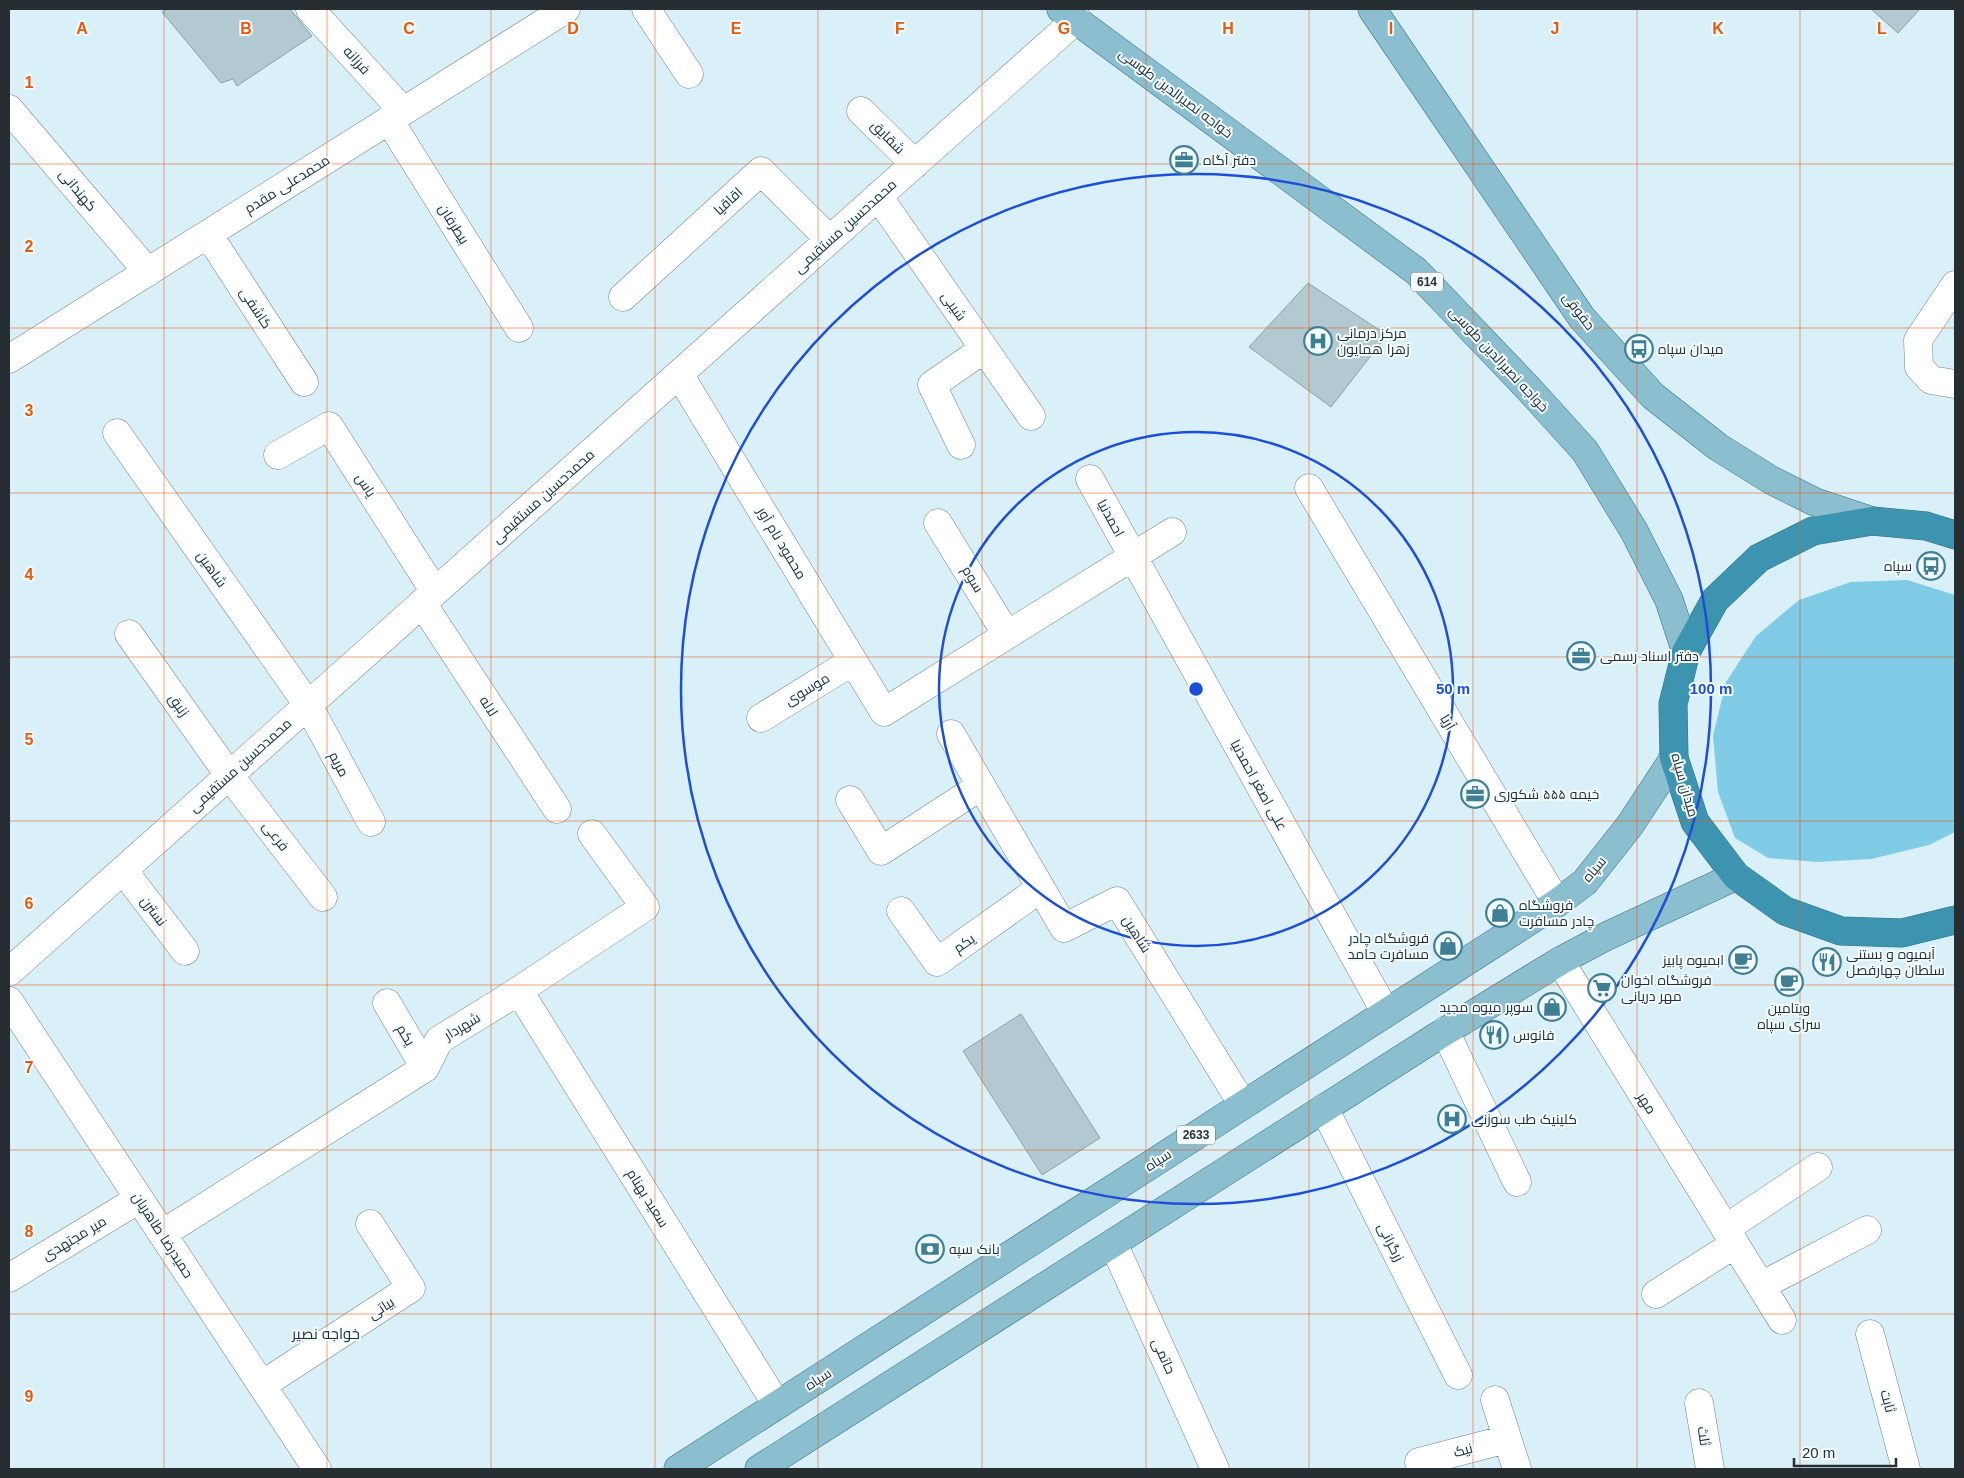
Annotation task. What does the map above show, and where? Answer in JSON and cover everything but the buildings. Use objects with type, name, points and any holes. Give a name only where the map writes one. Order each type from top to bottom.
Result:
[{"type":"highway","name":"میدان سپاه","points":[[1955,535],[1926,526],[1872,521],[1813,531],[1759,558],[1715,600],[1686,652],[1673,704],[1674,758],[1695,822],[1736,876],[1785,911],[1842,931],[1902,934],[1955,920]]},
{"type":"main road","name":"حقوقی","points":[[1372,9],[1582,318],[1653,396],[1718,447],[1771,480],[1815,502],[1872,521]]},
{"type":"main road","name":"خواجه نصیرالدین طوسی","points":[[1069,14],[1423,278],[1585,451],[1634,531],[1669,600],[1686,652]]},
{"type":"main road","name":"سپاه","points":[[678,1469],[1556,903],[1585,882],[1630,825],[1674,758]]},
{"type":"main road","points":[[759,1469],[1445,1031],[1560,961],[1607,936],[1736,876]]},
{"type":"street","name":"فرزانه","points":[[310,9],[396,116]]},
{"type":"street","name":"محمدعلی مقدم","points":[[9,359],[566,9]]},
{"type":"street","points":[[646,9],[689,74]]},
{"type":"street","name":"محمدحسین مستقیمی","points":[[9,972],[914,164],[1069,14]]},
{"type":"street","name":"کهندانی","points":[[9,108],[148,272]]},
{"type":"street","name":"شقایق","points":[[861,111],[914,164]]},
{"type":"street","name":"بیطرفان","points":[[396,116],[519,328]]},
{"type":"street","name":"اقاقیا","points":[[623,297],[760,170],[829,239]]},
{"type":"street","name":"شیبی","points":[[878,196],[1031,416]]},
{"type":"street","name":"کاشفی","points":[[208,234],[304,382]]},
{"type":"street","points":[[1955,285],[1918,340],[1919,367],[1931,380],[1955,384]]},
{"type":"street","points":[[961,445],[932,384],[984,349]]},
{"type":"street","name":"محمود نام آور","points":[[679,374],[884,712],[1007,635]]},
{"type":"street","name":"یاس","points":[[278,455],[329,426],[428,598]]},
{"type":"street","name":"شاهین","points":[[116,433],[308,705]]},
{"type":"street","name":"احمدنیا","points":[[1090,480],[1132,556]]},
{"type":"street","name":"آریا","points":[[1309,488],[1556,903]]},
{"type":"street","name":"سوم","points":[[938,523],[1007,635]]},
{"type":"street","points":[[1007,635],[1172,532]]},
{"type":"street","name":"علی اصغر احمدنیا","points":[[1132,556],[1386,1013]]},
{"type":"street","name":"لاله","points":[[428,598],[557,809]]},
{"type":"street","name":"زنبق","points":[[128,634],[229,775]]},
{"type":"street","name":"موسوی","points":[[761,718],[853,661]]},
{"type":"street","name":"مریم","points":[[308,705],[371,822]]},
{"type":"street","name":"شاهین","points":[[951,734],[1064,928],[1117,901],[1243,1106]]},
{"type":"street","name":"فرعی","points":[[229,775],[324,897]]},
{"type":"street","points":[[850,800],[881,851],[981,786]]},
{"type":"street","name":"شهردار","points":[[425,1068],[438,1040],[519,990],[645,907],[592,834]]},
{"type":"street","name":"نسترن","points":[[123,870],[185,951]]},
{"type":"street","name":"یکم","points":[[901,911],[937,962],[1041,888]]},
{"type":"street","name":"مهر","points":[[1560,961],[1782,1320]]},
{"type":"street","name":"سعید بهنام","points":[[519,990],[777,1405]]},
{"type":"street","name":"حمیدرضا طاهریان","points":[[9,1001],[318,1469]]},
{"type":"street","name":"یکم","points":[[387,1003],[425,1068]]},
{"type":"street","points":[[1445,1031],[1517,1182]]},
{"type":"street","points":[[162,1234],[425,1068]]},
{"type":"street","name":"زرگرانی","points":[[1324,1108],[1458,1375]]},
{"type":"street","points":[[1656,1294],[1818,1168]]},
{"type":"street","name":"میر مجتهدی","points":[[9,1278],[139,1199]]},
{"type":"street","name":"بیاتی","points":[[262,1385],[411,1288],[370,1224]]},
{"type":"street","points":[[1761,1286],[1867,1230]]},
{"type":"street","name":"حاتمی","points":[[1113,1243],[1215,1469]]},
{"type":"street","name":"ثابت","points":[[1870,1334],[1906,1469]]},
{"type":"street","points":[[1495,1400],[1517,1469]]},
{"type":"street","name":"ثلث","points":[[1699,1403],[1710,1469]]},
{"type":"street","name":"نیک","points":[[1419,1462],[1507,1438]]},
{"type":"shaded area","points":[[1907,580],[1955,595],[1955,832],[1929,845],[1871,859],[1818,862],[1768,858],[1735,838],[1718,792],[1713,736],[1726,682],[1756,636],[1799,600],[1851,582]]},
{"type":"place","name":"دفتر آگاه","points":[[1184,160]]},
{"type":"place","name":"مرکز درمانی زهرا همایون","points":[[1318,341]]},
{"type":"place","name":"میدان سپاه","points":[[1639,349]]},
{"type":"place","name":"سپاه","points":[[1931,566]]},
{"type":"place","name":"دفتر اسناد رسمی","points":[[1581,656]]},
{"type":"place","name":"خیمه ۵۵۵ شکوری","points":[[1475,794]]},
{"type":"place","name":"فروشگاه چادر مسافرت","points":[[1500,913]]},
{"type":"place","name":"فروشگاه چادر مسافرت حامد","points":[[1448,946]]},
{"type":"place","name":"ابمیوه پابیز","points":[[1743,960]]},
{"type":"place","name":"آبمیوه و بستنی سلطان چهارفصل","points":[[1827,962]]},
{"type":"place","name":"ویتامین سرای سپاه","points":[[1789,982]]},
{"type":"place","name":"فروشگاه اخوان مهر دریانی","points":[[1602,988]]},
{"type":"place","name":"سوپر میوه مجید","points":[[1552,1007]]},
{"type":"place","name":"فانوس","points":[[1494,1035]]},
{"type":"place","name":"کلینیک طب سوزنی","points":[[1452,1119]]},
{"type":"place","name":"بانک سپه","points":[[930,1249]]},
{"type":"district","name":"خواجه نصیر","points":[[326,1334]]}]
